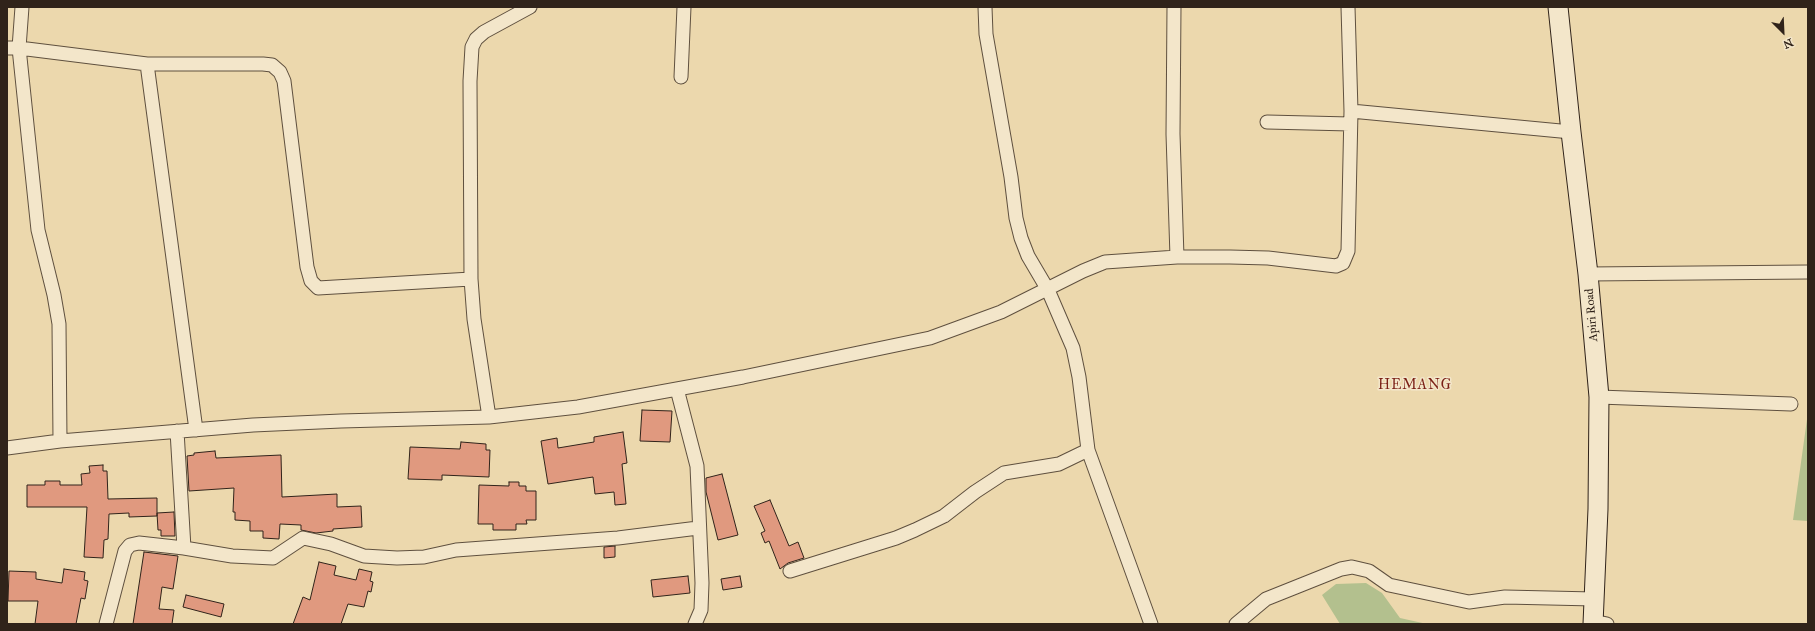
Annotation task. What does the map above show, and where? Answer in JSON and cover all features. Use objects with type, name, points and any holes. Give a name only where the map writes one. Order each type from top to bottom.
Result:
[{"type":"street","points":[[22,7],[13,48],[38,230],[54,295],[59,324],[60,441]]},
{"type":"street","points":[[489,417],[474,319],[471,279],[470,81],[472,47],[476,39],[484,32],[530,7]]},
{"type":"street","points":[[681,78],[684,7]]},
{"type":"street","points":[[985,7],[986,34],[1011,177],[1016,218],[1028,256],[1048,290],[1073,348],[1079,377],[1088,450],[1151,624]]},
{"type":"street","points":[[1174,7],[1173,134],[1177,257]]},
{"type":"street","points":[[7,448],[60,441],[196,430],[341,420],[489,417],[578,407],[743,377],[930,338],[1001,312],[1048,290],[1083,270],[1105,262],[1177,257],[1268,258],[1332,266],[1343,263],[1348,252],[1350,118],[1348,7]]},
{"type":"street","name":"Apiri Road","points":[[1558,7],[1588,274],[1599,397],[1598,509],[1594,599],[1598,623]]},
{"type":"street","points":[[13,48],[146,64],[272,65],[280,72],[284,81],[307,267],[311,281],[318,288],[471,279]]},
{"type":"street","points":[[146,64],[196,430]]},
{"type":"street","points":[[1267,122],[1350,118],[1571,132]]},
{"type":"street","points":[[1588,274],[1808,272]]},
{"type":"street","points":[[677,389],[697,466],[698,528],[702,584],[701,610],[695,624]]},
{"type":"street","points":[[1599,397],[1791,404]]},
{"type":"street","points":[[177,432],[184,548]]},
{"type":"street","points":[[790,571],[896,538],[921,528],[944,516],[988,482],[1004,473],[1059,464],[1088,450]]},
{"type":"street","points":[[106,624],[125,551],[130,545],[139,543],[184,548],[232,556],[273,558],[303,538],[331,544],[364,556],[398,558],[424,557],[456,550],[618,538],[698,528]]},
{"type":"street","points":[[1236,624],[1266,599],[1341,568],[1352,567],[1369,571],[1389,585],[1469,602],[1505,597],[1594,599]]},
{"type":"green space","points":[[1808,412],[1808,521],[1793,520]]},
{"type":"green space","points":[[1366,583],[1382,593],[1400,618],[1427,624],[1340,624],[1322,595],[1336,584]]},
{"type":"building","points":[[642,410],[672,411],[670,442],[640,441]]},
{"type":"building","points":[[623,432],[627,463],[622,464],[626,504],[615,505],[614,492],[595,494],[593,477],[548,484],[541,441],[557,438],[558,448],[594,442],[594,437]]},
{"type":"building","points":[[461,442],[486,444],[486,450],[490,450],[489,477],[442,475],[442,480],[408,479],[410,447],[460,449]]},
{"type":"building","points":[[215,451],[216,458],[281,455],[282,497],[337,494],[337,507],[361,506],[362,527],[333,529],[333,531],[316,533],[301,530],[301,525],[280,524],[279,539],[263,538],[263,531],[250,531],[250,521],[235,520],[235,512],[233,512],[234,488],[189,491],[187,456],[194,455],[194,453]]},
{"type":"building","points":[[103,465],[103,471],[107,471],[108,499],[157,498],[157,516],[129,517],[129,513],[109,514],[108,539],[104,540],[103,558],[84,557],[87,507],[27,507],[27,485],[45,485],[45,481],[60,481],[60,485],[82,485],[81,474],[90,473],[89,466]]},
{"type":"building","points":[[722,474],[738,535],[718,540],[706,492],[706,478]]},
{"type":"building","points":[[509,482],[519,482],[519,486],[526,486],[526,491],[536,491],[536,520],[526,520],[527,524],[516,524],[516,530],[493,530],[493,524],[478,524],[479,485],[509,486]]},
{"type":"building","points":[[770,500],[789,546],[798,542],[804,558],[788,563],[780,569],[769,541],[765,543],[761,533],[765,531],[754,506]]},
{"type":"building","points":[[174,512],[175,536],[161,536],[161,530],[158,530],[157,513]]},
{"type":"building","points":[[615,546],[615,557],[604,558],[604,547]]},
{"type":"building","points":[[144,552],[178,556],[173,589],[162,587],[159,609],[174,610],[172,624],[133,624]]},
{"type":"building","points":[[319,562],[336,566],[334,575],[356,580],[359,569],[372,572],[370,581],[373,582],[371,592],[368,591],[364,607],[348,604],[341,624],[293,624],[303,597],[310,600]]},
{"type":"building","points":[[64,569],[85,572],[84,580],[88,581],[85,599],[81,598],[76,624],[35,624],[38,601],[8,601],[9,571],[36,572],[36,579],[62,583]]},
{"type":"building","points":[[688,576],[690,593],[653,597],[651,580]]},
{"type":"building","points":[[740,576],[742,587],[723,590],[721,579]]},
{"type":"building","points":[[186,595],[224,604],[221,617],[183,607]]},
{"type":"district","name":"HEMANG","points":[[1415,386]]}]
